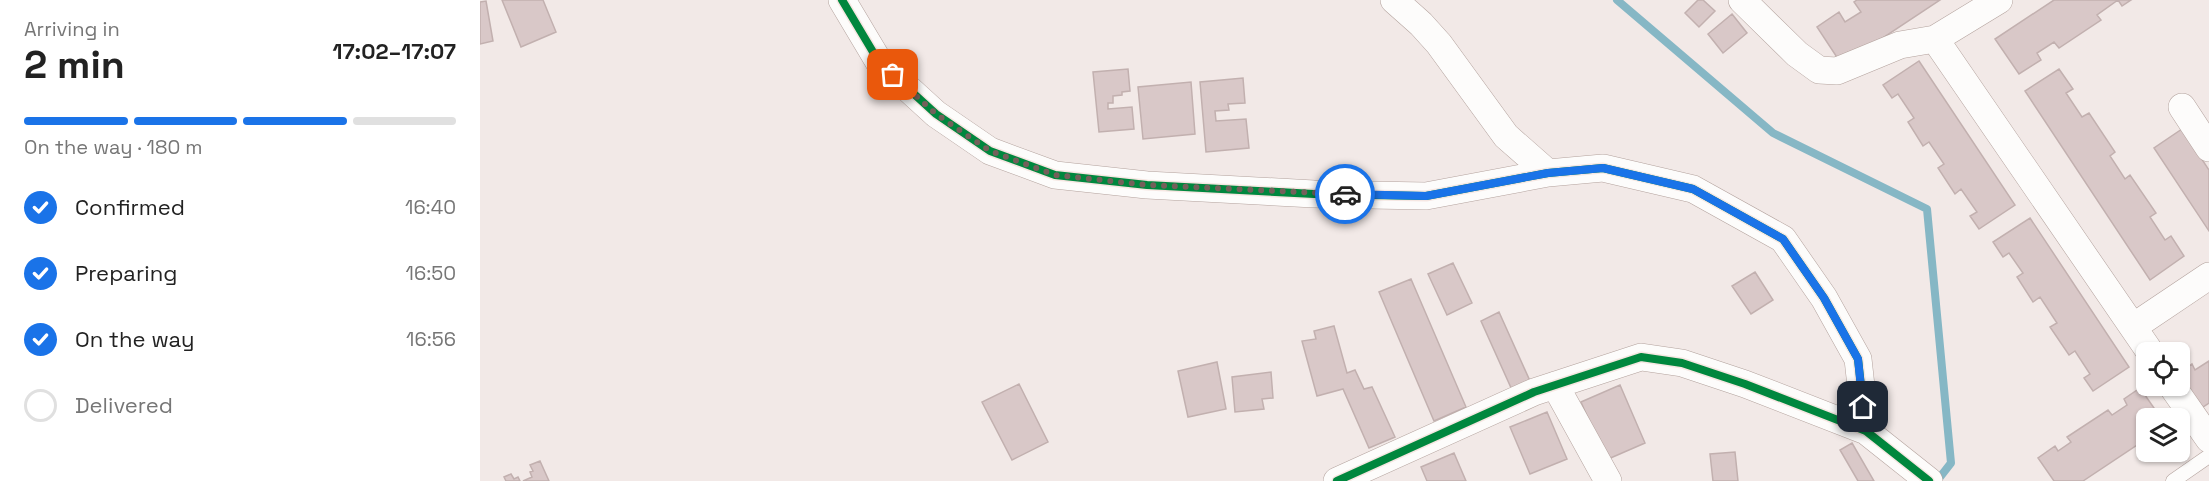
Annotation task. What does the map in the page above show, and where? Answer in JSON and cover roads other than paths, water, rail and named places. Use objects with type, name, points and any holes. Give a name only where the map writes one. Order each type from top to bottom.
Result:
[{"type":"street","points":[[842,0],[879,62],[936,114],[990,151],[1055,175],[1171,186],[1314,194],[1426,196],[1548,173],[1603,168],[1693,189],[1783,239],[1824,298],[1858,359],[1866,430]]},
{"type":"street","points":[[1394,0],[1439,44],[1506,136],[1548,173]]},
{"type":"street","points":[[1742,0],[1797,54],[1819,70],[1837,70],[1900,45],[1935,39],[1999,0]]},
{"type":"street","points":[[1935,39],[2143,342]]},
{"type":"street","points":[[2182,108],[2209,148]]},
{"type":"street","points":[[2133,327],[2209,276]]},
{"type":"street","points":[[1337,481],[1534,392],[1641,357],[1682,363],[1745,384],[1866,430],[1923,477]]},
{"type":"street","points":[[1555,385],[1608,481]]},
{"type":"street","points":[[2179,396],[2209,439]]},
{"type":"lane","points":[[2173,481],[2209,456]]},
{"type":"waterway","points":[[1617,0],[1773,133],[1927,209],[1951,463],[1937,481]]}]
